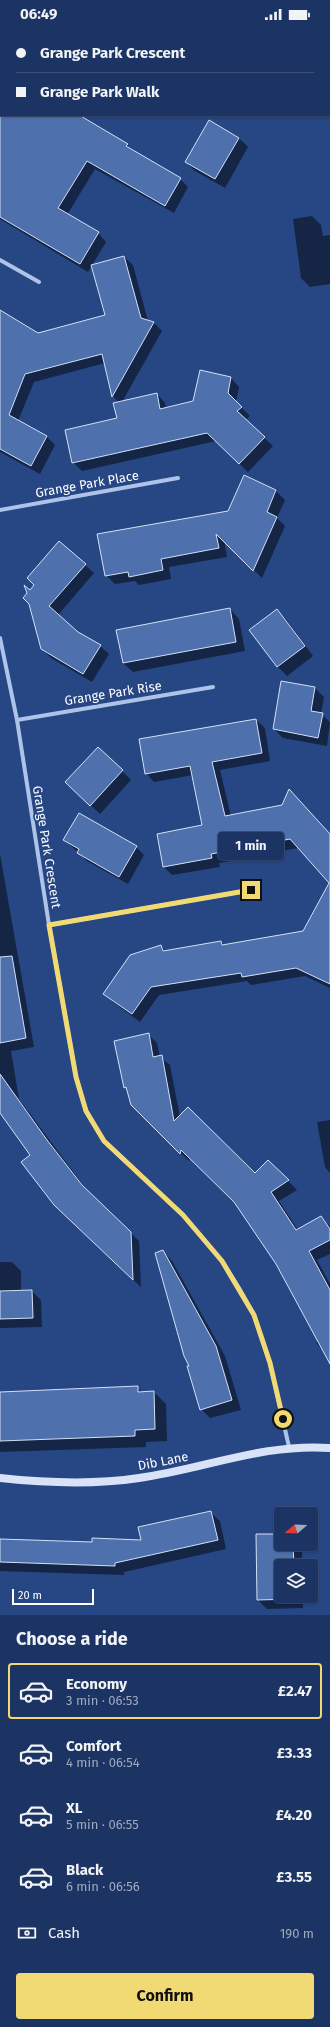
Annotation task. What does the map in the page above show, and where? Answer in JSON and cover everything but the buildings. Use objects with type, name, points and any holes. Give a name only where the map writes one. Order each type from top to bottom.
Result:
[{"type":"street","points":[[0,260],[40,282]]},
{"type":"street","name":"Grange Park Place","points":[[0,510],[178,478]]},
{"type":"street","name":"Grange Park Crescent","points":[[0,638],[17,720],[49,925],[76,1077],[86,1111],[104,1141],[183,1215],[222,1261],[239,1288],[254,1315],[270,1363],[289,1447]]},
{"type":"street","name":"Grange Park Rise","points":[[17,720],[213,687]]},
{"type":"street","points":[[49,925],[251,890]]},
{"type":"street","name":"Dib Lane","points":[[0,1478],[36,1482],[101,1482],[139,1478],[183,1470],[241,1455],[289,1447],[330,1448]]},
{"type":"route","points":[[251,890],[49,925],[76,1077],[86,1111],[104,1141],[183,1215],[204,1237],[222,1261],[254,1315],[270,1363],[283,1419]]}]
